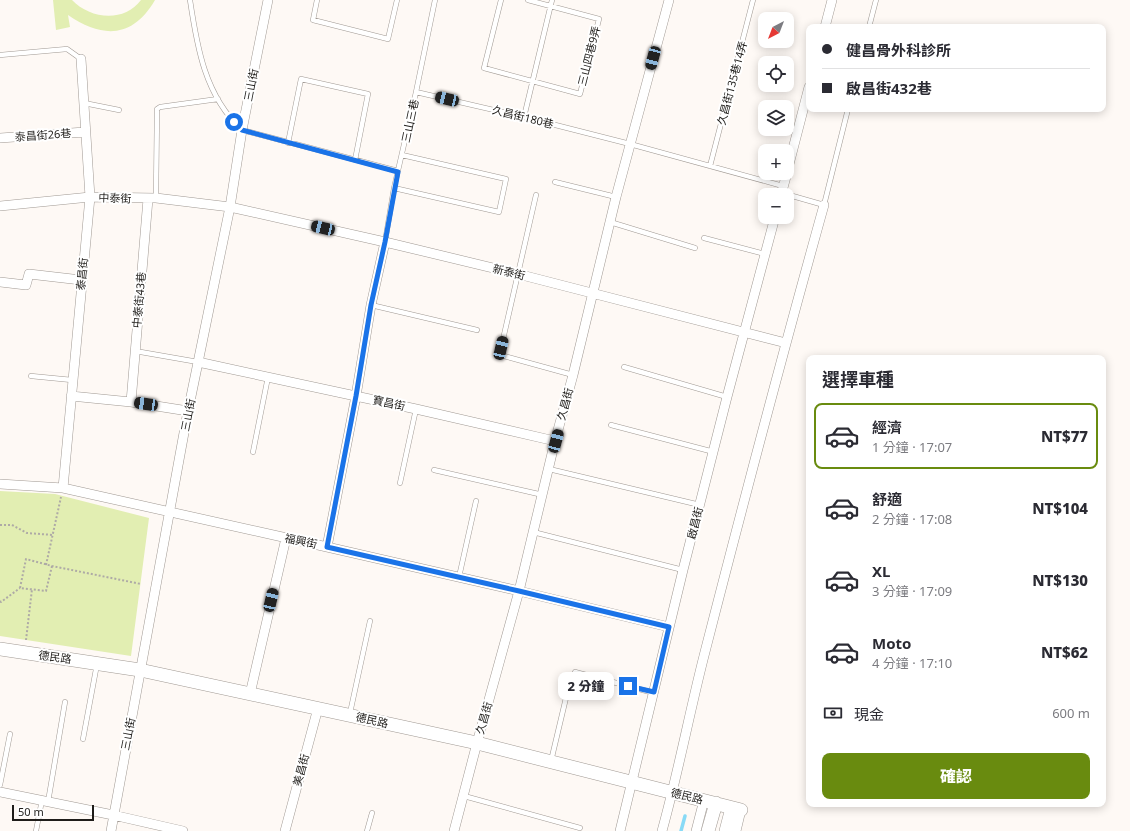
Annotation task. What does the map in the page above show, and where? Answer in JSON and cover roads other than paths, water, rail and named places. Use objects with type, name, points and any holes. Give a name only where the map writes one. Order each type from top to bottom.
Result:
[{"type":"street","name":"三山街","points":[[111,831],[188,410],[230,207],[242,130],[268,0]]},
{"type":"street","name":"久昌街","points":[[454,831],[464,796],[476,743],[519,591],[616,197],[669,0]]},
{"type":"street","points":[[826,24],[832,0]]},
{"type":"street","name":"泰昌街","points":[[63,488],[81,280],[90,197],[85,132],[82,60]]},
{"type":"street","points":[[794,145],[806,99]]},
{"type":"street","name":"泰昌街26巷","points":[[0,138],[85,132]]},
{"type":"street","name":"中泰街","points":[[0,206],[90,197],[152,199],[230,207]]},
{"type":"street","name":"中泰街43巷","points":[[131,402],[135,350],[152,199]]},
{"type":"street","points":[[662,831],[673,792],[705,650],[824,205]]},
{"type":"street","name":"新泰街","points":[[230,207],[518,274],[786,343]]},
{"type":"street","name":"啟昌街","points":[[620,831],[683,570],[773,224]]},
{"type":"street","points":[[327,547],[356,396],[371,305],[385,242]]},
{"type":"street","points":[[0,282],[26,284],[29,274],[81,280]]},
{"type":"street","name":"寶昌街","points":[[198,362],[556,441]]},
{"type":"street","points":[[71,396],[188,410]]},
{"type":"street","name":"福興街","points":[[0,484],[63,488],[459,577],[669,627]]},
{"type":"street","points":[[250,694],[286,538]]},
{"type":"street","name":"德民路","points":[[0,649],[140,670],[318,708],[476,743],[736,809]]},
{"type":"street","name":"美昌街","points":[[285,831],[318,708]]},
{"type":"street","points":[[0,792],[183,831]]},
{"type":"street","points":[[696,831],[710,802]]},
{"type":"street","points":[[708,831],[710,802]]},
{"type":"street","points":[[726,831],[736,809]]},
{"type":"street","points":[[736,809],[736,831]]},
{"type":"lane","points":[[190,0],[194,27],[209,83],[234,122],[242,130],[398,172]]},
{"type":"lane","points":[[317,0],[313,20],[388,39],[397,0]]},
{"type":"lane","name":"三山三巷","points":[[385,242],[394,188],[435,0]]},
{"type":"lane","points":[[501,0],[484,68],[533,82]]},
{"type":"lane","points":[[528,0],[551,6]]},
{"type":"lane","points":[[524,117],[552,0]]},
{"type":"lane","name":"久昌街135巷14弄","points":[[710,166],[753,0]]},
{"type":"lane","points":[[870,24],[876,0]]},
{"type":"lane","name":"三山四巷9弄","points":[[533,82],[580,94],[598,20],[551,6]]},
{"type":"lane","points":[[0,55],[67,49],[82,60]]},
{"type":"lane","points":[[288,143],[301,78],[368,94],[355,160]]},
{"type":"lane","name":"久昌街180巷","points":[[416,92],[524,117],[630,144],[710,166],[773,188]]},
{"type":"lane","points":[[152,199],[157,110],[160,108],[218,99]]},
{"type":"lane","points":[[84,103],[119,110]]},
{"type":"lane","points":[[824,205],[847,112]]},
{"type":"lane","points":[[394,188],[499,212],[506,179],[402,155]]},
{"type":"lane","points":[[555,182],[616,197]]},
{"type":"lane","points":[[501,348],[536,195]]},
{"type":"lane","name":"久昌街180巷","points":[[794,195],[824,205]]},
{"type":"lane","points":[[610,222],[695,248]]},
{"type":"lane","points":[[704,238],[765,254]]},
{"type":"lane","points":[[371,305],[477,330]]},
{"type":"lane","points":[[135,350],[198,362]]},
{"type":"lane","points":[[504,356],[573,375]]},
{"type":"lane","points":[[624,367],[727,397]]},
{"type":"lane","points":[[31,376],[72,380]]},
{"type":"lane","points":[[253,452],[268,378]]},
{"type":"lane","points":[[400,483],[416,409]]},
{"type":"lane","points":[[611,424],[714,452]]},
{"type":"lane","points":[[549,469],[700,505]]},
{"type":"lane","points":[[434,470],[543,494]]},
{"type":"lane","points":[[459,577],[476,501]]},
{"type":"lane","points":[[533,532],[683,570]]},
{"type":"lane","points":[[349,715],[370,621]]},
{"type":"lane","points":[[83,739],[97,664]]},
{"type":"lane","points":[[575,672],[654,692]]},
{"type":"lane","points":[[551,762],[570,681]]},
{"type":"lane","points":[[36,831],[45,801],[65,702]]},
{"type":"lane","points":[[0,785],[10,734]]},
{"type":"lane","points":[[464,796],[580,828]]},
{"type":"lane","points":[[367,831],[372,813]]},
{"type":"waterway","points":[[681,831],[685,816]]}]
